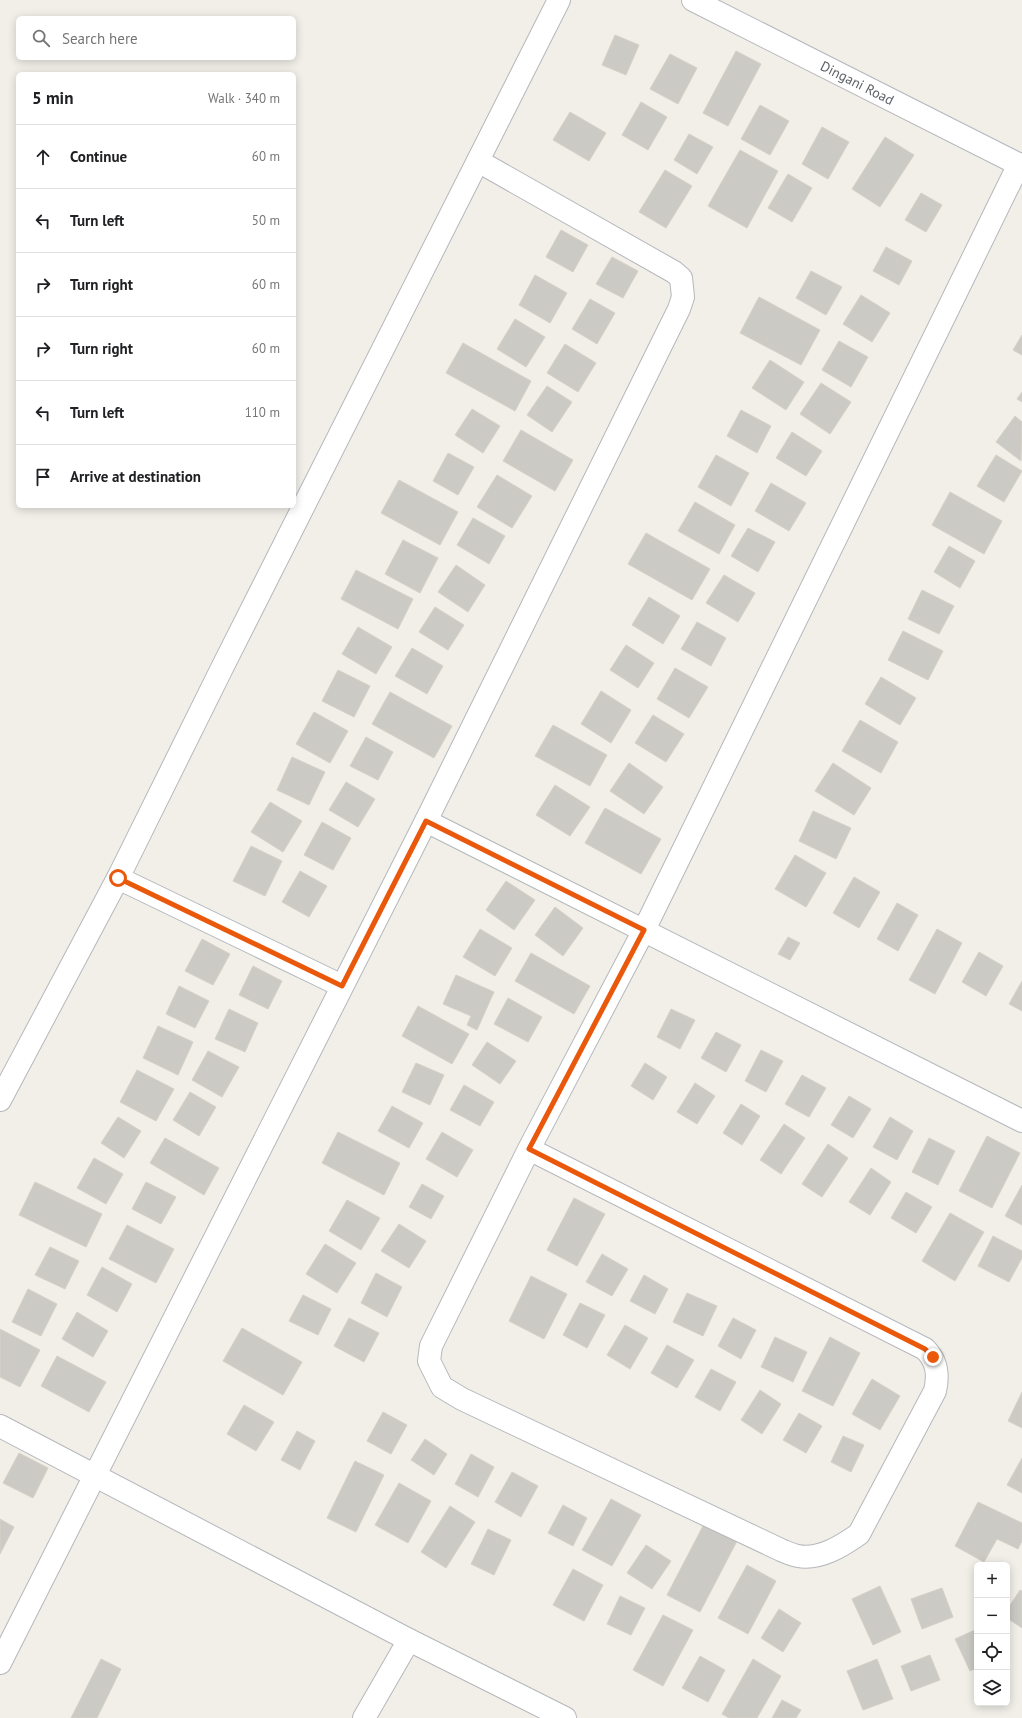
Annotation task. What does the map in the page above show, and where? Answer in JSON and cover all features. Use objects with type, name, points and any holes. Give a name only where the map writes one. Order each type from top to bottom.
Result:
[{"type":"street","points":[[0,1100],[118,878],[559,0]]},
{"type":"street","name":"Dingani Road","points":[[693,0],[1020,165]]},
{"type":"street","points":[[0,1663],[426,821],[679,309],[682,297],[681,278],[674,272],[478,161]]},
{"type":"street","points":[[529,1149],[925,1349],[933,1357],[937,1368],[935,1391],[859,1534],[844,1545],[821,1555],[799,1556],[774,1546],[469,1403],[442,1388],[429,1361],[431,1346],[529,1149],[644,930],[1020,165]]},
{"type":"street","points":[[426,821],[1022,1121]]},
{"type":"street","points":[[118,878],[342,986]]},
{"type":"street","points":[[0,1426],[409,1640],[565,1718]]},
{"type":"street","points":[[364,1718],[409,1640]]},
{"type":"building","points":[[615,35],[639,45],[626,75],[602,65]]},
{"type":"building","points":[[736,51],[761,64],[728,126],[703,113]]},
{"type":"building","points":[[670,54],[697,68],[678,104],[650,89]]},
{"type":"building","points":[[641,102],[667,117],[648,150],[622,135]]},
{"type":"building","points":[[760,105],[789,121],[770,155],[741,139]]},
{"type":"building","points":[[570,112],[606,133],[589,161],[553,140]]},
{"type":"building","points":[[822,127],[849,142],[828,179],[802,164]]},
{"type":"building","points":[[689,134],[713,147],[697,174],[674,160]]},
{"type":"building","points":[[885,137],[914,155],[880,207],[852,189]]},
{"type":"building","points":[[740,150],[778,171],[747,228],[708,206]]},
{"type":"building","points":[[665,170],[692,186],[666,228],[639,212]]},
{"type":"building","points":[[788,174],[812,188],[792,222],[768,208]]},
{"type":"building","points":[[921,193],[942,205],[926,232],[905,220]]},
{"type":"building","points":[[561,230],[588,245],[573,272],[546,257]]},
{"type":"building","points":[[886,247],[912,261],[899,285],[873,271]]},
{"type":"building","points":[[612,257],[638,271],[623,298],[596,284]]},
{"type":"building","points":[[811,271],[842,287],[826,315],[796,298]]},
{"type":"building","points":[[535,275],[567,293],[550,323],[519,305]]},
{"type":"building","points":[[861,295],[890,313],[872,342],[843,324]]},
{"type":"building","points":[[759,297],[820,330],[801,365],[740,333]]},
{"type":"building","points":[[590,299],[615,313],[597,344],[572,329]]},
{"type":"building","points":[[515,319],[545,337],[526,367],[497,349]]},
{"type":"building","points":[[1022,335],[1022,355],[1013,350]]},
{"type":"building","points":[[839,341],[868,357],[851,387],[822,370]]},
{"type":"building","points":[[463,343],[531,381],[515,411],[446,373]]},
{"type":"building","points":[[565,344],[596,363],[578,392],[547,373]]},
{"type":"building","points":[[770,360],[804,382],[786,410],[752,388]]},
{"type":"building","points":[[821,383],[851,402],[830,434],[800,414]]},
{"type":"building","points":[[547,386],[572,402],[552,432],[527,415]]},
{"type":"building","points":[[1022,392],[1022,402],[1017,399]]},
{"type":"building","points":[[472,409],[500,426],[483,453],[455,435]]},
{"type":"building","points":[[741,410],[771,426],[757,453],[727,436]]},
{"type":"building","points":[[1015,416],[1022,422],[1021,461],[996,442]]},
{"type":"building","points":[[521,430],[573,460],[555,491],[503,461]]},
{"type":"building","points":[[792,432],[822,451],[806,476],[776,458]]},
{"type":"building","points":[[448,453],[474,467],[458,495],[433,481]]},
{"type":"building","points":[[716,455],[749,473],[731,506],[698,487]]},
{"type":"building","points":[[996,455],[1022,471],[1004,502],[977,486]]},
{"type":"building","points":[[497,475],[532,496],[512,528],[477,507]]},
{"type":"building","points":[[399,480],[458,512],[440,545],[381,513]]},
{"type":"building","points":[[771,483],[806,503],[789,531],[755,511]]},
{"type":"building","points":[[950,492],[1002,521],[984,554],[932,525]]},
{"type":"building","points":[[695,502],[735,525],[719,554],[678,531]]},
{"type":"building","points":[[473,518],[505,536],[489,564],[457,545]]},
{"type":"building","points":[[748,528],[775,542],[758,572],[731,556]]},
{"type":"building","points":[[646,533],[710,569],[692,600],[628,564]]},
{"type":"building","points":[[403,540],[438,558],[420,593],[385,574]]},
{"type":"building","points":[[949,546],[975,561],[960,588],[934,572]]},
{"type":"building","points":[[456,565],[485,585],[468,612],[438,592]]},
{"type":"building","points":[[356,570],[413,599],[398,629],[341,599]]},
{"type":"building","points":[[724,575],[755,593],[738,622],[706,603]]},
{"type":"building","points":[[922,590],[954,606],[939,634],[908,619]]},
{"type":"building","points":[[649,597],[680,616],[663,644],[632,625]]},
{"type":"building","points":[[435,607],[464,625],[448,650],[419,632]]},
{"type":"building","points":[[697,622],[726,638],[711,666],[681,649]]},
{"type":"building","points":[[358,627],[392,647],[376,674],[342,654]]},
{"type":"building","points":[[903,631],[943,651],[928,680],[888,660]]},
{"type":"building","points":[[626,645],[654,663],[638,688],[610,670]]},
{"type":"building","points":[[412,648],[443,666],[427,694],[395,676]]},
{"type":"building","points":[[675,668],[708,687],[689,718],[657,699]]},
{"type":"building","points":[[338,670],[370,686],[354,717],[322,701]]},
{"type":"building","points":[[881,677],[916,698],[900,725],[865,704]]},
{"type":"building","points":[[601,691],[631,710],[611,743],[581,724]]},
{"type":"building","points":[[390,692],[452,726],[434,758],[372,724]]},
{"type":"building","points":[[314,712],[348,731],[330,763],[296,744]]},
{"type":"building","points":[[653,715],[684,734],[666,762],[635,743]]},
{"type":"building","points":[[860,720],[898,742],[881,773],[842,751]]},
{"type":"building","points":[[553,725],[607,755],[590,786],[535,756]]},
{"type":"building","points":[[366,737],[393,752],[378,780],[350,766]]},
{"type":"building","points":[[292,757],[325,772],[309,805],[277,790]]},
{"type":"building","points":[[629,763],[663,787],[644,814],[610,791]]},
{"type":"building","points":[[833,763],[871,788],[854,815],[815,791]]},
{"type":"building","points":[[346,782],[375,799],[358,827],[329,810]]},
{"type":"building","points":[[555,785],[590,807],[570,836],[536,815]]},
{"type":"building","points":[[270,802],[302,821],[283,852],[251,832]]},
{"type":"building","points":[[605,808],[661,839],[641,874],[585,843]]},
{"type":"building","points":[[813,811],[851,828],[836,859],[799,841]]},
{"type":"building","points":[[322,822],[351,838],[333,870],[304,855]]},
{"type":"building","points":[[251,846],[282,861],[265,896],[233,881]]},
{"type":"building","points":[[795,855],[826,873],[806,907],[775,889]]},
{"type":"building","points":[[300,871],[327,886],[309,917],[282,902]]},
{"type":"building","points":[[854,877],[880,892],[859,928],[833,913]]},
{"type":"building","points":[[506,881],[535,900],[514,930],[486,910]]},
{"type":"building","points":[[897,903],[918,915],[898,951],[877,939]]},
{"type":"building","points":[[555,907],[583,928],[563,956],[535,935]]},
{"type":"building","points":[[480,929],[512,948],[495,976],[463,957]]},
{"type":"building","points":[[937,929],[962,943],[935,994],[909,980]]},
{"type":"building","points":[[788,937],[800,943],[790,960],[778,954]]},
{"type":"building","points":[[202,939],[230,954],[213,985],[185,971]]},
{"type":"building","points":[[979,952],[1003,966],[986,996],[962,982]]},
{"type":"building","points":[[531,953],[590,986],[574,1014],[515,981]]},
{"type":"building","points":[[253,966],[282,981],[268,1009],[239,995]]},
{"type":"building","points":[[456,975],[494,992],[477,1030],[467,1025],[471,1016],[443,1004]]},
{"type":"building","points":[[1022,981],[1022,1011],[1009,1004]]},
{"type":"building","points":[[179,986],[209,1001],[195,1028],[166,1014]]},
{"type":"building","points":[[508,998],[542,1017],[528,1042],[494,1024]]},
{"type":"building","points":[[418,1006],[469,1034],[452,1064],[402,1036]]},
{"type":"building","points":[[229,1009],[258,1023],[245,1052],[215,1039]]},
{"type":"building","points":[[671,1009],[695,1020],[680,1049],[657,1037]]},
{"type":"building","points":[[158,1026],[193,1042],[178,1075],[143,1058]]},
{"type":"building","points":[[716,1032],[741,1045],[726,1072],[701,1058]]},
{"type":"building","points":[[487,1042],[516,1061],[500,1084],[472,1065]]},
{"type":"building","points":[[761,1050],[783,1061],[766,1092],[745,1081]]},
{"type":"building","points":[[208,1051],[239,1067],[222,1097],[192,1080]]},
{"type":"building","points":[[416,1063],[444,1075],[430,1105],[402,1092]]},
{"type":"building","points":[[645,1063],[667,1077],[653,1100],[631,1086]]},
{"type":"building","points":[[137,1070],[174,1089],[156,1121],[120,1102]]},
{"type":"building","points":[[802,1075],[826,1088],[809,1117],[785,1104]]},
{"type":"building","points":[[695,1083],[715,1096],[697,1124],[677,1112]]},
{"type":"building","points":[[464,1085],[494,1102],[480,1126],[450,1110]]},
{"type":"building","points":[[190,1092],[216,1107],[199,1136],[173,1120]]},
{"type":"building","points":[[849,1096],[871,1109],[853,1138],[831,1125]]},
{"type":"building","points":[[741,1104],[760,1116],[742,1145],[723,1133]]},
{"type":"building","points":[[392,1106],[423,1123],[409,1148],[378,1131]]},
{"type":"building","points":[[118,1117],[141,1131],[124,1158],[101,1143]]},
{"type":"building","points":[[890,1117],[913,1131],[897,1160],[873,1147]]},
{"type":"building","points":[[784,1124],[805,1138],[781,1174],[760,1160]]},
{"type":"building","points":[[338,1132],[400,1163],[384,1195],[322,1163]]},
{"type":"building","points":[[442,1132],[473,1150],[457,1177],[426,1159]]},
{"type":"building","points":[[987,1136],[1020,1153],[992,1208],[959,1191]]},
{"type":"building","points":[[165,1138],[219,1168],[204,1195],[150,1163]]},
{"type":"building","points":[[929,1138],[955,1151],[938,1185],[912,1172]]},
{"type":"building","points":[[828,1144],[848,1158],[822,1197],[802,1184]]},
{"type":"building","points":[[94,1158],[123,1174],[106,1204],[77,1188]]},
{"type":"building","points":[[871,1168],[891,1182],[870,1215],[849,1202]]},
{"type":"building","points":[[35,1182],[102,1214],[86,1247],[19,1215]]},
{"type":"building","points":[[146,1182],[176,1197],[161,1224],[132,1209]]},
{"type":"building","points":[[422,1184],[444,1196],[431,1219],[409,1207]]},
{"type":"building","points":[[1022,1185],[1022,1225],[1005,1216]]},
{"type":"building","points":[[906,1192],[932,1207],[916,1233],[891,1218]]},
{"type":"building","points":[[574,1198],[605,1214],[577,1266],[547,1250]]},
{"type":"building","points":[[347,1200],[380,1218],[361,1250],[329,1231]]},
{"type":"building","points":[[950,1213],[984,1232],[955,1281],[922,1261]]},
{"type":"building","points":[[399,1224],[426,1241],[409,1268],[381,1251]]},
{"type":"building","points":[[127,1225],[174,1249],[156,1283],[109,1259]]},
{"type":"building","points":[[993,1236],[1022,1251],[1022,1258],[1009,1282],[978,1266]]},
{"type":"building","points":[[325,1244],[356,1263],[337,1293],[306,1274]]},
{"type":"building","points":[[50,1247],[79,1261],[65,1289],[35,1275]]},
{"type":"building","points":[[602,1254],[628,1269],[612,1296],[586,1282]]},
{"type":"building","points":[[102,1267],[132,1284],[117,1312],[87,1295]]},
{"type":"building","points":[[376,1273],[402,1287],[387,1317],[361,1303]]},
{"type":"building","points":[[644,1275],[668,1289],[655,1314],[630,1301]]},
{"type":"building","points":[[531,1276],[567,1294],[544,1339],[509,1321]]},
{"type":"building","points":[[28,1289],[57,1304],[41,1336],[12,1322]]},
{"type":"building","points":[[687,1293],[717,1306],[703,1336],[673,1322]]},
{"type":"building","points":[[303,1295],[331,1309],[318,1335],[289,1321]]},
{"type":"building","points":[[580,1303],[605,1315],[587,1348],[563,1335]]},
{"type":"building","points":[[77,1312],[108,1331],[93,1357],[62,1339]]},
{"type":"building","points":[[349,1318],[379,1333],[364,1362],[334,1346]]},
{"type":"building","points":[[733,1318],[756,1330],[741,1359],[718,1346]]},
{"type":"building","points":[[625,1325],[648,1338],[630,1369],[607,1355]]},
{"type":"building","points":[[242,1328],[302,1362],[283,1395],[223,1361]]},
{"type":"building","points":[[0,1329],[40,1350],[20,1387],[0,1377]]},
{"type":"building","points":[[775,1337],[807,1352],[793,1382],[761,1367]]},
{"type":"building","points":[[830,1337],[860,1353],[833,1406],[802,1391]]},
{"type":"building","points":[[667,1345],[694,1360],[677,1388],[651,1373]]},
{"type":"building","points":[[57,1356],[106,1382],[89,1412],[41,1386]]},
{"type":"building","points":[[711,1369],[736,1382],[720,1411],[695,1397]]},
{"type":"building","points":[[872,1379],[900,1396],[880,1430],[852,1414]]},
{"type":"building","points":[[760,1390],[781,1404],[762,1434],[741,1420]]},
{"type":"building","points":[[1022,1392],[1022,1428],[1008,1421]]},
{"type":"building","points":[[244,1405],[274,1422],[256,1451],[227,1434]]},
{"type":"building","points":[[383,1412],[407,1425],[391,1454],[367,1441]]},
{"type":"building","points":[[799,1413],[822,1426],[806,1453],[783,1440]]},
{"type":"building","points":[[297,1431],[315,1441],[300,1470],[281,1460]]},
{"type":"building","points":[[843,1436],[864,1445],[851,1472],[831,1462]]},
{"type":"building","points":[[425,1439],[447,1454],[434,1475],[411,1460]]},
{"type":"building","points":[[19,1453],[48,1468],[33,1498],[3,1483]]},
{"type":"building","points":[[471,1454],[494,1467],[478,1497],[455,1484]]},
{"type":"building","points":[[1022,1458],[1022,1493],[1007,1485]]},
{"type":"building","points":[[355,1461],[384,1475],[356,1532],[327,1518]]},
{"type":"building","points":[[512,1472],[538,1486],[521,1517],[495,1502]]},
{"type":"building","points":[[399,1483],[431,1501],[408,1543],[375,1525]]},
{"type":"building","points":[[611,1499],[641,1515],[612,1566],[582,1550]]},
{"type":"building","points":[[978,1502],[1022,1523],[1022,1541],[1018,1549],[997,1539],[984,1562],[955,1546]]},
{"type":"building","points":[[563,1505],[587,1518],[573,1546],[548,1533]]},
{"type":"building","points":[[450,1506],[475,1522],[446,1568],[421,1552]]},
{"type":"building","points":[[0,1519],[14,1527],[0,1554]]},
{"type":"building","points":[[704,1524],[737,1541],[700,1612],[667,1595]]},
{"type":"building","points":[[488,1529],[511,1540],[494,1575],[471,1564]]},
{"type":"building","points":[[646,1545],[671,1561],[652,1589],[627,1573]]},
{"type":"building","points":[[747,1565],[776,1581],[748,1634],[718,1618]]},
{"type":"building","points":[[573,1569],[603,1585],[584,1621],[553,1605]]},
{"type":"building","points":[[880,1586],[901,1632],[873,1645],[852,1599]]},
{"type":"building","points":[[942,1588],[953,1617],[922,1629],[911,1599]]},
{"type":"building","points":[[1020,1590],[1022,1591],[1022,1628],[1010,1620],[1010,1605]]},
{"type":"building","points":[[620,1596],[645,1608],[631,1635],[607,1624]]},
{"type":"building","points":[[779,1609],[801,1623],[783,1652],[761,1638]]},
{"type":"building","points":[[663,1615],[693,1630],[663,1686],[633,1670]]},
{"type":"building","points":[[974,1630],[974,1669],[970,1671],[955,1639]]},
{"type":"building","points":[[930,1655],[940,1680],[911,1691],[901,1666]]},
{"type":"building","points":[[700,1656],[725,1670],[708,1702],[682,1688]]},
{"type":"building","points":[[101,1659],[121,1669],[97,1718],[71,1718]]},
{"type":"building","points":[[753,1659],[781,1676],[757,1718],[729,1718],[722,1714]]},
{"type":"building","points":[[877,1659],[893,1699],[863,1710],[847,1671]]},
{"type":"building","points":[[782,1700],[801,1710],[796,1718],[772,1718]]},
{"type":"route","points":[[118,878],[342,986],[426,821],[644,930],[529,1149],[925,1349],[933,1357]]}]
